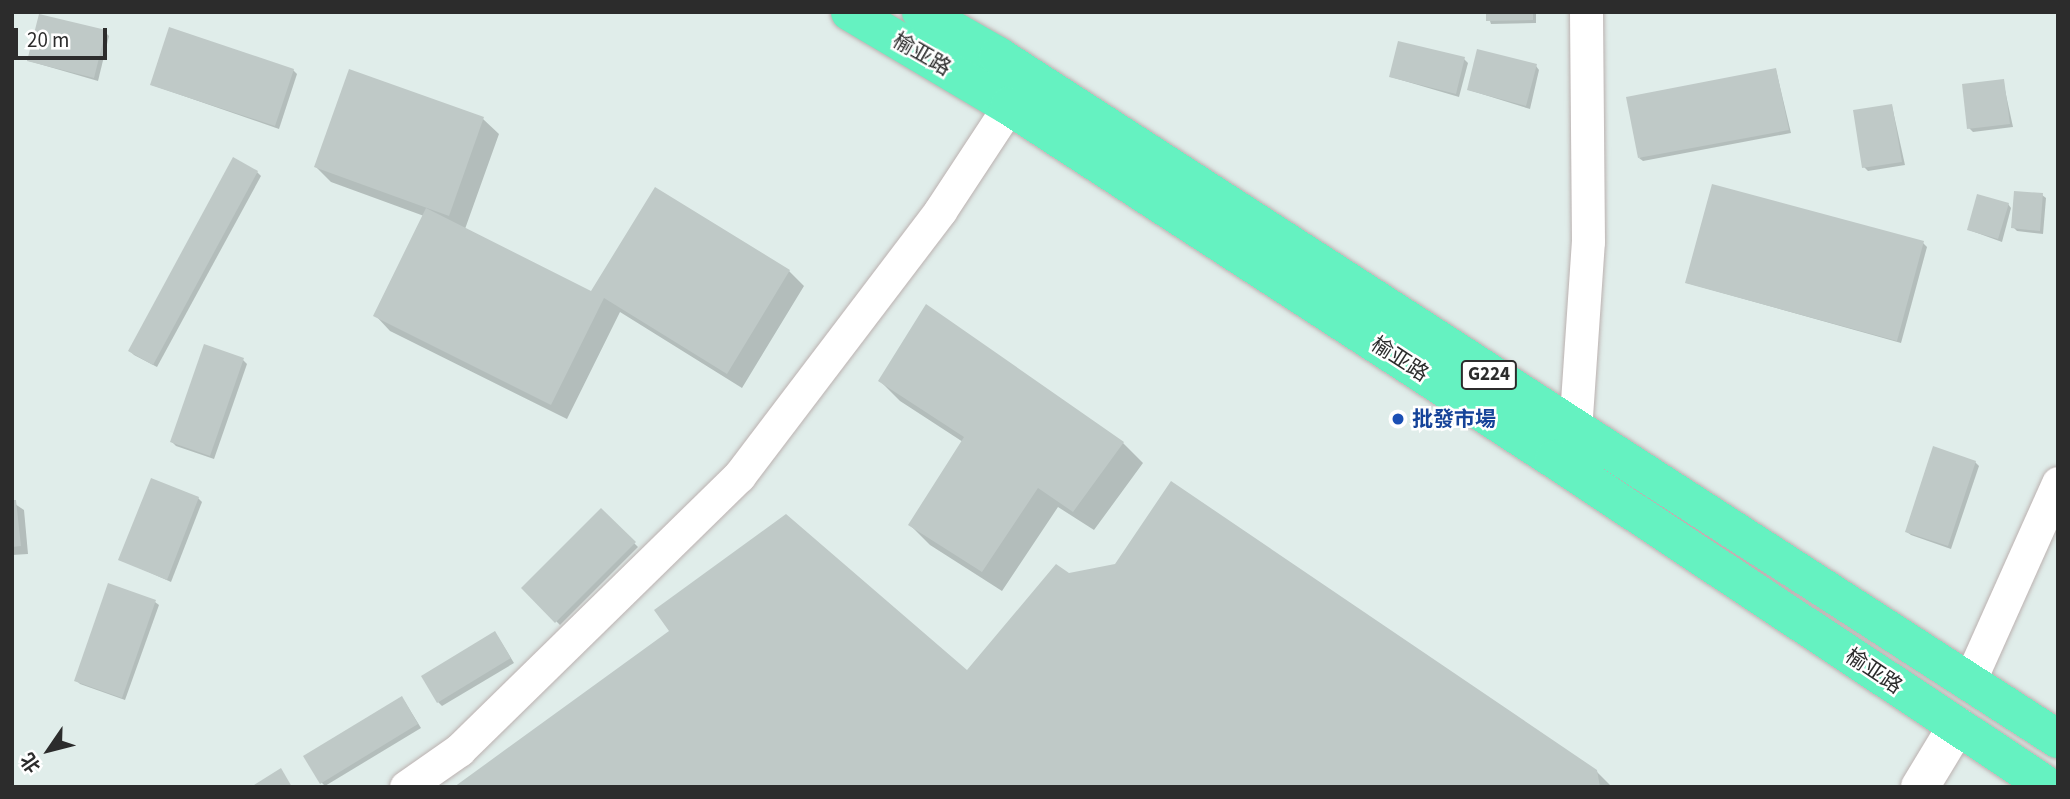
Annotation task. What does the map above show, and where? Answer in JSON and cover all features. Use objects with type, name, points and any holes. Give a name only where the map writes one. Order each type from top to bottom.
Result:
[{"type":"highway","name":"榆亚路","points":[[850,12],[1009,106],[2049,787]]},
{"type":"highway","name":"榆亚路","points":[[921,12],[998,56],[1576,431],[2058,739]]},
{"type":"street","points":[[1576,431],[1588,242],[1586,12]]},
{"type":"street","points":[[406,787],[459,750],[739,476],[940,211],[1009,106]]},
{"type":"street","points":[[1969,682],[2058,483]]},
{"type":"street","points":[[1920,787],[1957,726]]},
{"type":"building","points":[[1486,12],[1533,12],[1533,20],[1486,21]]},
{"type":"building","points":[[39,14],[106,30],[94,78],[27,61]]},
{"type":"building","points":[[169,27],[294,69],[275,126],[150,85]]},
{"type":"building","points":[[1398,41],[1465,57],[1456,94],[1389,77]]},
{"type":"building","points":[[1477,49],[1537,64],[1526,106],[1467,90]]},
{"type":"building","points":[[1776,68],[1789,130],[1638,158],[1626,97]]},
{"type":"building","points":[[349,69],[484,117],[449,216],[314,167]]},
{"type":"building","points":[[2004,79],[2010,124],[1967,129],[1962,84]]},
{"type":"building","points":[[1892,104],[1902,162],[1862,168],[1853,110]]},
{"type":"building","points":[[233,157],[258,171],[153,365],[128,351]]},
{"type":"building","points":[[1712,184],[1924,241],[1897,341],[1685,283]]},
{"type":"building","points":[[655,187],[790,270],[727,374],[604,298],[551,405],[373,316],[426,208],[591,291]]},
{"type":"building","points":[[2014,191],[2043,193],[2040,231],[2011,228]]},
{"type":"building","points":[[1977,194],[2009,203],[1998,239],[1967,230]]},
{"type":"building","points":[[926,304],[1124,442],[1073,512],[1038,488],[982,572],[908,525],[964,437],[878,381]]},
{"type":"building","points":[[204,344],[244,358],[210,456],[170,442]]},
{"type":"building","points":[[1933,446],[1976,461],[1948,546],[1905,532]]},
{"type":"building","points":[[151,478],[199,497],[167,580],[118,560]]},
{"type":"building","points":[[1171,481],[1597,770],[1600,787],[454,787],[669,631],[654,610],[786,514],[967,670],[1056,564],[1069,573],[1115,564]]},
{"type":"building","points":[[12,500],[16,500],[21,546],[12,547]]},
{"type":"building","points":[[601,508],[636,542],[555,623],[521,588]]},
{"type":"building","points":[[108,583],[156,600],[122,698],[74,681]]},
{"type":"building","points":[[495,631],[511,658],[437,703],[421,676]]},
{"type":"building","points":[[402,696],[418,724],[320,784],[303,756]]},
{"type":"building","points":[[281,768],[292,787],[251,787]]},
{"type":"place","name":"批發市場","points":[[1398,419]]}]
